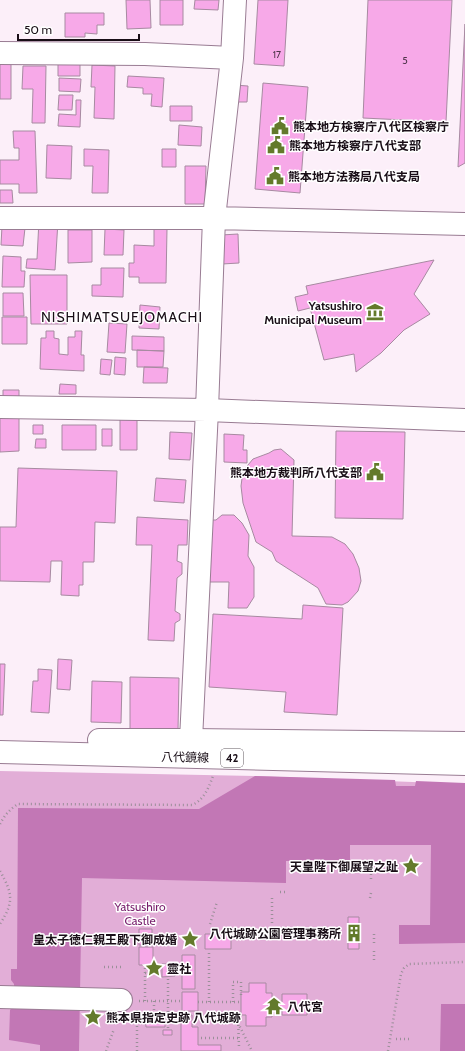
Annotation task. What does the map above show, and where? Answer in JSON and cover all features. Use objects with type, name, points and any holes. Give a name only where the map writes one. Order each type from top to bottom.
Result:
[{"type":"street","points":[[191,740],[207,410],[214,218],[232,58],[235,0]]},
{"type":"street","points":[[0,53],[145,54],[232,58]]},
{"type":"street","points":[[0,218],[214,218],[465,224]]},
{"type":"street","points":[[0,407],[207,410],[465,420]]},
{"type":"street","name":"八代鏡線","points":[[0,741],[191,740],[465,743]]},
{"type":"street","name":"八代鏡線","points":[[0,752],[465,764]]},
{"type":"street","points":[[5,997],[83,999],[132,1003]]},
{"type":"path","points":[[0,824],[6,814],[18,804],[192,805],[196,803],[207,791],[216,770]]},
{"type":"path","points":[[0,871],[8,885],[10,900],[9,909],[0,924]]},
{"type":"path","points":[[371,871],[371,879]]},
{"type":"path","points":[[280,892],[285,892]]},
{"type":"path","points":[[370,898],[371,894]]},
{"type":"path","points":[[272,898],[272,926]]},
{"type":"path","points":[[210,924],[218,902]]},
{"type":"path","points":[[374,934],[374,946]]},
{"type":"path","points":[[374,950],[374,963]]},
{"type":"path","points":[[208,953],[209,1002]]},
{"type":"path","points":[[388,1051],[401,974],[404,968],[409,964],[465,962]]},
{"type":"path","points":[[104,967],[122,968]]},
{"type":"path","points":[[145,968],[145,1001]]},
{"type":"path","points":[[145,973],[160,972]]},
{"type":"path","points":[[168,978],[168,1028]]},
{"type":"path","points":[[233,1002],[233,982],[241,982],[241,996]]},
{"type":"path","points":[[138,1051],[132,1003],[145,1001],[182,1002]]},
{"type":"path","points":[[154,1001],[154,1011]]},
{"type":"path","points":[[198,1002],[241,1002]]},
{"type":"path","points":[[238,1017],[239,1047]]},
{"type":"path","points":[[238,1023],[252,1051]]},
{"type":"path","points":[[106,1051],[114,1029]]},
{"type":"path","points":[[201,1038],[238,1038]]},
{"type":"path","points":[[396,1039],[412,1039]]},
{"type":"green space","name":"Yatsushiro Castle","points":[[0,771],[255,776],[465,784],[465,1051],[0,1051]]},
{"type":"shaded area","points":[[255,776],[395,780],[396,786],[415,786],[416,781],[465,783],[465,943],[399,944],[399,925],[430,925],[431,845],[350,845],[350,860],[286,861],[286,883],[82,878],[79,1051],[40,1051],[40,1045],[9,1040],[10,1010],[15,1004],[14,984],[11,980],[11,969],[17,969],[18,808],[199,809]]},
{"type":"shaded area","points":[[441,1004],[465,1004],[465,1051],[440,1051]]},
{"type":"building","points":[[126,0],[150,0],[151,28],[127,29]]},
{"type":"building","points":[[160,0],[183,0],[183,25],[160,25]]},
{"type":"building","points":[[195,0],[219,0],[218,10],[194,9]]},
{"type":"building","points":[[258,0],[288,0],[284,66],[254,64]]},
{"type":"building","points":[[368,0],[452,0],[446,122],[363,118]]},
{"type":"building","points":[[65,13],[104,13],[104,25],[97,25],[97,34],[85,33],[85,37],[65,37]]},
{"type":"building","points":[[465,24],[465,163],[458,167]]},
{"type":"building","points":[[0,59],[11,59],[11,99],[0,99]]},
{"type":"building","points":[[58,63],[80,63],[80,76],[58,76]]},
{"type":"building","points":[[92,65],[115,66],[114,119],[94,118],[95,87],[91,87]]},
{"type":"building","points":[[23,66],[46,66],[45,123],[32,123],[33,89],[22,89]]},
{"type":"building","points":[[128,76],[164,78],[162,107],[151,106],[152,94],[143,94],[143,88],[127,87]]},
{"type":"building","points":[[59,78],[81,79],[80,92],[59,91]]},
{"type":"building","points":[[263,83],[308,87],[300,193],[255,189]]},
{"type":"building","points":[[234,85],[248,86],[247,102],[233,102]]},
{"type":"building","points":[[59,95],[73,95],[72,110],[58,110]]},
{"type":"building","points":[[76,100],[81,100],[80,127],[58,126],[59,114],[76,115]]},
{"type":"building","points":[[170,106],[192,106],[192,121],[170,121]]},
{"type":"building","points":[[179,125],[202,127],[201,146],[178,145]]},
{"type":"building","points":[[13,131],[35,131],[37,193],[19,193],[19,184],[0,184],[0,160],[19,160],[19,148],[14,148]]},
{"type":"building","points":[[47,145],[72,146],[71,179],[46,178]]},
{"type":"building","points":[[84,149],[109,150],[108,193],[92,193],[93,166],[84,166]]},
{"type":"building","points":[[162,149],[176,149],[176,167],[162,167]]},
{"type":"building","points":[[185,166],[206,166],[205,204],[185,204]]},
{"type":"building","points":[[0,190],[12,190],[13,203],[0,203]]},
{"type":"building","points":[[39,220],[58,221],[55,270],[26,268],[27,259],[37,259]]},
{"type":"building","points":[[2,226],[25,228],[23,246],[1,245]]},
{"type":"building","points":[[105,229],[124,230],[123,255],[104,255]]},
{"type":"building","points":[[154,229],[167,229],[166,283],[139,283],[139,277],[129,277],[129,263],[134,263],[134,245],[154,246]]},
{"type":"building","points":[[68,230],[92,230],[92,262],[68,263]]},
{"type":"building","points":[[238,234],[239,263],[222,264],[221,235]]},
{"type":"building","points":[[3,256],[21,257],[21,271],[25,271],[24,287],[2,287]]},
{"type":"building","points":[[434,260],[414,294],[430,314],[404,330],[381,353],[356,372],[354,354],[324,360],[310,308],[298,311],[295,297],[308,294],[306,286]]},
{"type":"building","points":[[101,268],[124,268],[123,297],[92,296],[92,285],[101,285]]},
{"type":"building","points":[[30,275],[67,275],[67,324],[31,324]]},
{"type":"building","points":[[3,293],[23,293],[24,316],[3,316]]},
{"type":"building","points":[[140,305],[160,307],[159,329],[139,328]]},
{"type":"building","points":[[2,317],[27,317],[27,344],[2,344]]},
{"type":"building","points":[[109,323],[127,324],[125,353],[107,352]]},
{"type":"building","points":[[46,331],[54,331],[54,338],[59,339],[59,354],[68,355],[68,337],[75,337],[75,331],[82,331],[81,355],[84,355],[84,371],[40,369],[41,338],[46,338]]},
{"type":"building","points":[[132,336],[164,337],[164,351],[132,350]]},
{"type":"building","points":[[137,350],[164,351],[163,367],[137,367]]},
{"type":"building","points":[[115,357],[126,358],[125,375],[114,374]]},
{"type":"building","points":[[101,359],[112,360],[110,375],[100,374]]},
{"type":"building","points":[[144,367],[168,368],[167,383],[143,383]]},
{"type":"building","points":[[60,384],[76,385],[76,394],[59,394]]},
{"type":"building","points":[[3,390],[19,390],[19,397],[3,397]]},
{"type":"building","points":[[120,416],[137,416],[137,450],[120,450]]},
{"type":"building","points":[[0,418],[19,418],[19,451],[0,452]]},
{"type":"building","points":[[33,425],[43,425],[43,434],[33,434]]},
{"type":"building","points":[[62,425],[96,425],[96,450],[62,450]]},
{"type":"building","points":[[102,429],[112,429],[112,446],[102,446]]},
{"type":"building","points":[[336,431],[405,432],[403,519],[335,518]]},
{"type":"building","points":[[170,432],[192,433],[190,460],[169,459]]},
{"type":"building","points":[[224,434],[244,435],[243,450],[247,450],[247,463],[224,462]]},
{"type":"building","points":[[36,439],[46,439],[46,448],[35,448]]},
{"type":"building","points":[[281,449],[294,460],[292,536],[332,537],[345,544],[353,554],[359,568],[361,581],[358,591],[348,602],[342,605],[326,604],[318,588],[276,561],[272,552],[256,542],[243,503],[241,486],[243,471],[253,459],[274,450]]},
{"type":"building","points":[[18,468],[117,471],[115,523],[95,522],[94,562],[83,562],[83,585],[79,585],[79,596],[61,595],[62,561],[51,561],[50,582],[0,581],[0,527],[16,527]]},
{"type":"building","points":[[156,478],[186,480],[184,503],[154,501]]},
{"type":"building","points":[[222,515],[234,515],[242,523],[249,535],[248,556],[254,567],[254,597],[247,608],[228,608],[229,582],[208,582],[209,520],[216,520]]},
{"type":"building","points":[[137,517],[188,520],[187,545],[178,545],[177,561],[182,563],[182,574],[177,578],[175,611],[180,614],[180,620],[175,623],[174,641],[148,640],[152,545],[136,545]]},
{"type":"building","points":[[303,605],[343,608],[337,715],[284,712],[286,692],[209,687],[213,614],[302,619]]},
{"type":"building","points":[[58,659],[72,660],[70,690],[57,689]]},
{"type":"building","points":[[0,664],[5,664],[3,715],[0,715]]},
{"type":"building","points":[[38,669],[52,670],[49,713],[31,712],[33,681],[38,681]]},
{"type":"building","points":[[130,677],[179,678],[178,730],[130,729]]},
{"type":"building","points":[[92,681],[122,682],[121,723],[91,722]]},
{"type":"building","name":"八代城跡公園管理事務所","points":[[348,917],[359,917],[359,949],[348,949]]},
{"type":"building","points":[[139,929],[152,929],[152,945],[139,945]]},
{"type":"building","points":[[205,934],[231,934],[231,949],[205,949]]},
{"type":"building","points":[[139,947],[153,947],[153,965],[139,965]]},
{"type":"building","points":[[182,955],[195,955],[195,989],[182,989]]},
{"type":"building","points":[[162,964],[175,964],[175,976],[162,977]]},
{"type":"building","name":"八代宮","points":[[249,983],[266,983],[266,993],[272,993],[272,1002],[282,1002],[282,994],[307,994],[307,1015],[282,1015],[282,1010],[272,1010],[272,1017],[266,1017],[266,1026],[246,1026],[246,1015],[241,1015],[241,992],[249,992]]},
{"type":"building","points":[[182,992],[198,992],[198,1011],[182,1011]]},
{"type":"building","points":[[165,1012],[165,1027],[146,1027],[145,1013]]},
{"type":"building","points":[[181,1015],[192,1015],[192,1027],[198,1027],[198,1045],[221,1045],[221,1051],[181,1051]]},
{"type":"building","points":[[163,1030],[172,1030],[172,1035],[163,1035]]},
{"type":"place","name":"熊本地方検察庁八代区検察庁","points":[[280,126]]},
{"type":"place","name":"熊本地方検察庁八代支部","points":[[276,145]]},
{"type":"place","name":"熊本地方法務局八代支局","points":[[275,176]]},
{"type":"place","name":"Yatsushiro Municipal Museum","points":[[375,312]]},
{"type":"place","name":"熊本地方裁判所八代支部","points":[[375,472]]},
{"type":"place","name":"天皇陛下御展望之趾","points":[[411,866]]},
{"type":"place","name":"八代城跡公園管理事務所","points":[[354,933]]},
{"type":"place","name":"皇太子徳仁親王殿下御成婚","points":[[190,939]]},
{"type":"place","name":"靈社","points":[[154,968]]},
{"type":"place","name":"八代宮","points":[[274,1006]]},
{"type":"place","name":"熊本県指定史跡 八代城跡","points":[[93,1017]]},
{"type":"district","name":"NISHIMATSUEJOMACHI","points":[[122,317]]}]
